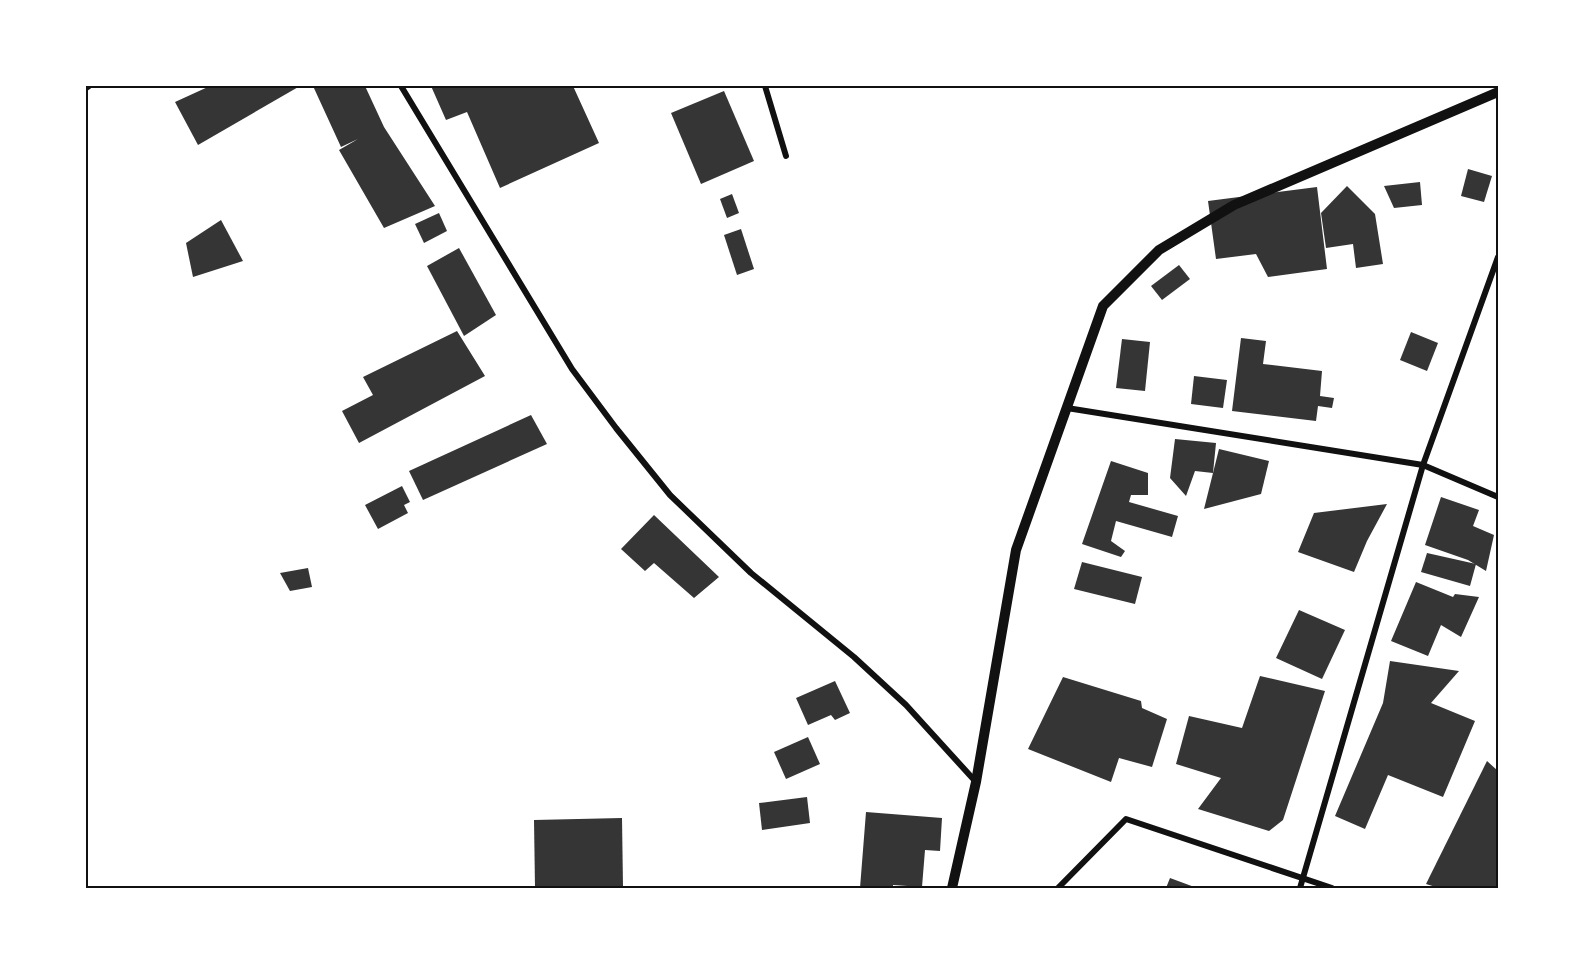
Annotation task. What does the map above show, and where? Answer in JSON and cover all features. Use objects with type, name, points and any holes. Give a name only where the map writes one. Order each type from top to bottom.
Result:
[{"type":"street","points":[[401,86],[573,369],[669,495],[751,573],[854,657],[906,705],[976,782]]},
{"type":"street","points":[[765,86],[786,156]]},
{"type":"street","points":[[952,888],[976,782],[1016,550],[1103,306],[1159,250],[1234,206],[1498,92]]},
{"type":"street","points":[[1300,888],[1423,465],[1498,257]]},
{"type":"street","points":[[1067,408],[1423,465],[1498,497]]},
{"type":"street","points":[[1058,888],[1126,819],[1332,888]]},
{"type":"building","points":[[210,86],[300,86],[198,145],[175,102]]},
{"type":"building","points":[[313,86],[365,86],[384,127],[435,206],[384,228],[339,150],[358,139],[341,147]]},
{"type":"building","points":[[431,86],[573,86],[599,143],[500,188],[467,112],[446,120]]},
{"type":"building","points":[[724,91],[754,161],[701,184],[671,113]]},
{"type":"building","points":[[1468,169],[1492,176],[1484,202],[1461,196]]},
{"type":"building","points":[[1420,182],[1422,205],[1394,208],[1384,186]]},
{"type":"building","points":[[1347,186],[1375,214],[1383,264],[1356,268],[1353,244],[1326,248],[1321,213]]},
{"type":"building","points":[[1317,187],[1327,269],[1268,277],[1256,254],[1216,259],[1208,201]]},
{"type":"building","points":[[732,194],[739,213],[727,218],[720,199]]},
{"type":"building","points":[[439,213],[447,231],[424,243],[415,224]]},
{"type":"building","points":[[221,220],[243,261],[193,277],[186,243]]},
{"type":"building","points":[[741,229],[754,269],[737,275],[724,235]]},
{"type":"building","points":[[459,248],[496,315],[464,336],[427,266]]},
{"type":"building","points":[[1179,265],[1190,279],[1162,300],[1151,286]]},
{"type":"building","points":[[457,331],[485,376],[359,443],[342,411],[373,395],[363,377]]},
{"type":"building","points":[[1411,332],[1438,343],[1427,371],[1400,360]]},
{"type":"building","points":[[1241,338],[1266,341],[1263,364],[1322,371],[1320,396],[1334,398],[1332,408],[1318,406],[1316,421],[1232,411]]},
{"type":"building","points":[[1122,339],[1150,342],[1145,391],[1116,388]]},
{"type":"building","points":[[1194,376],[1227,380],[1223,408],[1191,404]]},
{"type":"building","points":[[531,415],[547,444],[423,500],[409,471]]},
{"type":"building","points":[[1175,439],[1216,443],[1213,473],[1195,471],[1186,496],[1170,478]]},
{"type":"building","points":[[1219,449],[1269,461],[1261,494],[1204,509]]},
{"type":"building","points":[[1111,461],[1148,473],[1148,495],[1131,495],[1129,502],[1178,516],[1172,537],[1116,521],[1111,541],[1125,551],[1121,557],[1082,544]]},
{"type":"building","points":[[402,486],[410,502],[404,505],[408,513],[378,529],[365,505]]},
{"type":"building","points":[[1441,497],[1479,510],[1473,526],[1494,535],[1486,571],[1468,560],[1425,545]]},
{"type":"building","points":[[1387,504],[1367,541],[1354,572],[1298,552],[1314,513]]},
{"type":"building","points":[[654,515],[719,577],[694,598],[654,563],[645,571],[621,549]]},
{"type":"building","points":[[1427,553],[1476,564],[1470,586],[1421,572]]},
{"type":"building","points":[[1082,562],[1142,577],[1135,604],[1074,589]]},
{"type":"building","points":[[308,568],[312,587],[290,591],[280,573]]},
{"type":"building","points":[[1416,582],[1453,597],[1455,594],[1479,597],[1461,637],[1441,625],[1428,656],[1391,641]]},
{"type":"building","points":[[1299,610],[1345,630],[1322,679],[1276,658]]},
{"type":"building","points":[[1390,661],[1459,671],[1431,703],[1475,721],[1443,797],[1388,775],[1365,829],[1335,816],[1383,703]]},
{"type":"building","points":[[1260,676],[1325,691],[1283,820],[1269,831],[1198,809],[1221,778],[1176,764],[1189,716],[1242,728]]},
{"type":"building","points":[[1063,677],[1141,701],[1142,708],[1167,719],[1152,767],[1119,758],[1111,782],[1028,749]]},
{"type":"building","points":[[835,681],[850,713],[835,720],[831,715],[808,725],[796,698]]},
{"type":"building","points":[[808,737],[820,764],[786,779],[774,752]]},
{"type":"building","points":[[1487,761],[1498,771],[1498,888],[1439,888],[1426,884]]},
{"type":"building","points":[[807,797],[810,823],[762,830],[759,803]]},
{"type":"building","points":[[866,812],[942,818],[940,851],[925,850],[922,887],[893,885],[893,888],[860,888]]},
{"type":"building","points":[[622,818],[623,887],[535,888],[534,820]]},
{"type":"building","points":[[1170,878],[1197,888],[1166,888]]}]
